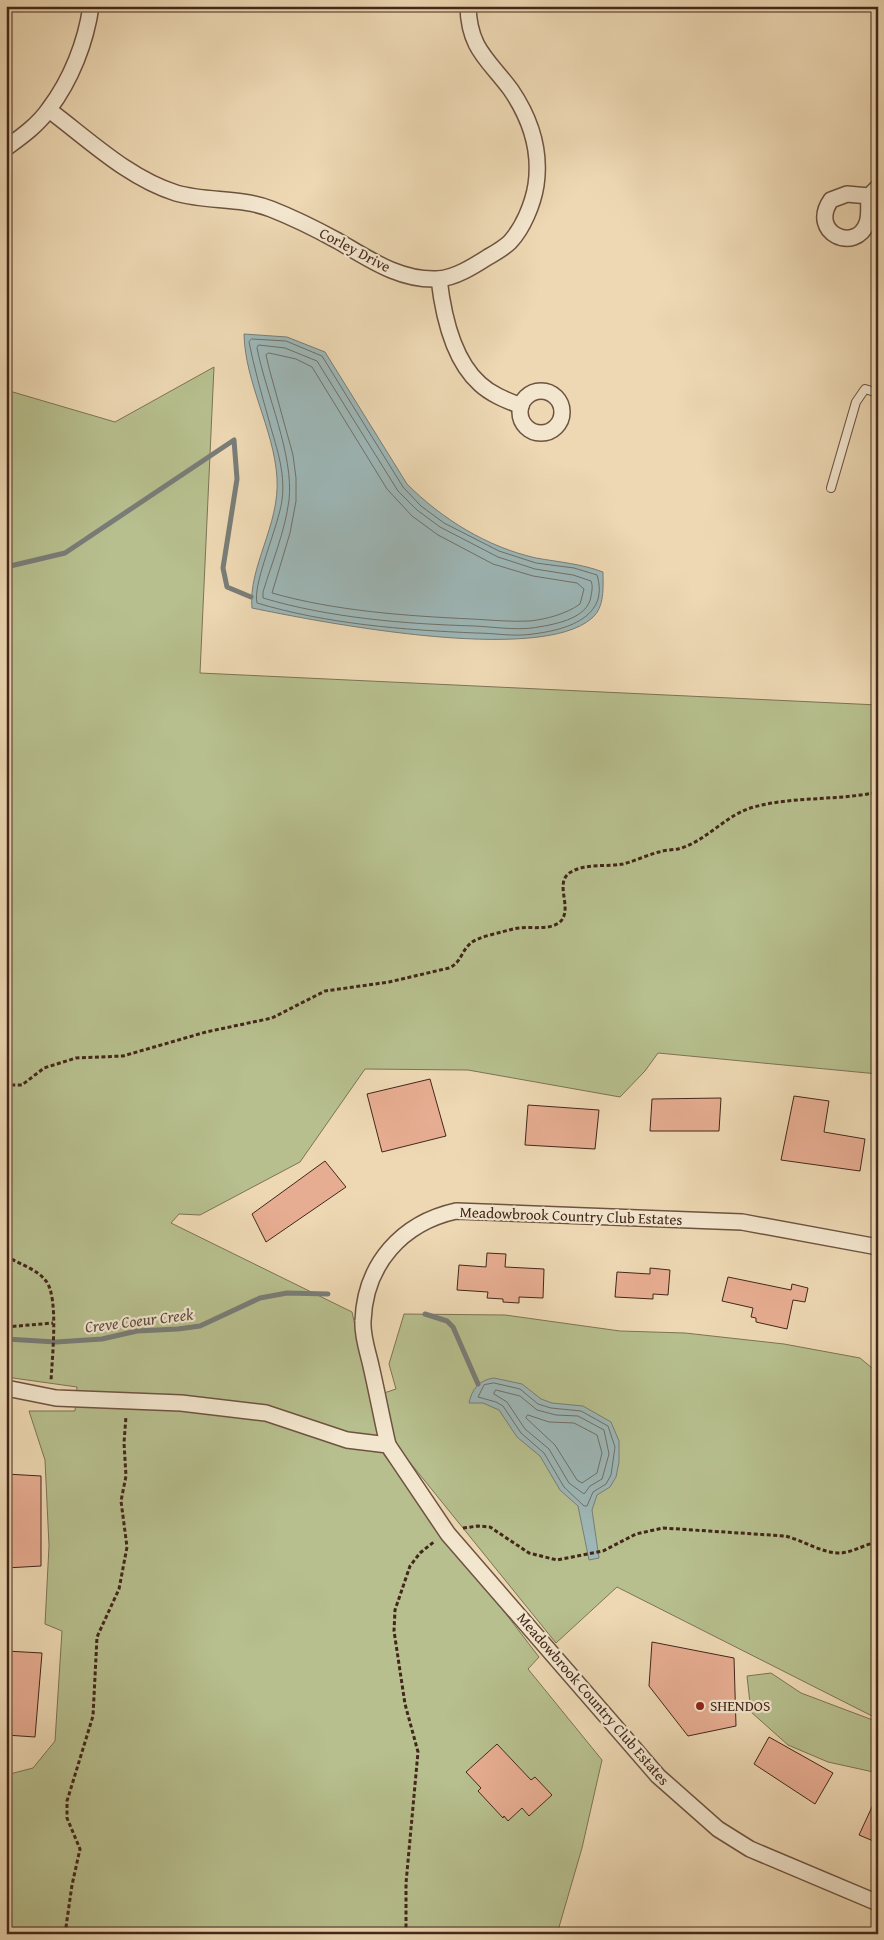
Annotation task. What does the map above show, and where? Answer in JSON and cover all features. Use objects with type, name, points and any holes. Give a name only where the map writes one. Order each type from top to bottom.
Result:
[{"type":"street","points":[[6,148],[49,110],[76,61],[86,34],[91,6]]},
{"type":"street","name":"Corley Drive","points":[[49,110],[123,165],[151,182],[175,192],[200,199],[241,202],[268,208],[336,241],[381,266],[402,274],[440,279],[480,263],[510,242],[530,205],[538,167],[536,146],[524,110],[478,49],[470,30],[468,6]]},
{"type":"street","points":[[440,279],[445,318],[462,360],[480,384],[499,398],[521,406]]},
{"type":"street","name":"Meadowbrook Country Club Estates","points":[[878,1247],[742,1222],[456,1211],[435,1215],[420,1223],[400,1237],[377,1266],[364,1304],[363,1332],[388,1445],[448,1534],[658,1776],[718,1829],[750,1849],[878,1903]]},
{"type":"street","points":[[6,1388],[56,1398],[181,1403],[266,1413],[347,1440],[388,1445]]},
{"type":"lane","points":[[831,488],[856,402],[865,389],[878,392]]},
{"type":"path","points":[[6,1082],[9,1085],[22,1085],[44,1068],[76,1058],[129,1055],[206,1032],[272,1018],[325,991],[389,982],[449,968],[457,965],[469,944],[475,940],[522,927],[554,925],[561,920],[564,914],[564,881],[570,872],[582,868],[624,864],[660,852],[680,848],[741,812],[754,807],[783,802],[847,798],[878,792]]},
{"type":"path","points":[[6,1256],[38,1273],[47,1282],[53,1296],[52,1347]]},
{"type":"path","points":[[6,1327],[53,1323]]},
{"type":"path","points":[[65,1934],[72,1885],[80,1849],[67,1818],[67,1801],[93,1716],[97,1637],[119,1589],[127,1547],[121,1501],[126,1476],[124,1443],[128,1401]]},
{"type":"path","points":[[406,1934],[406,1883],[418,1752],[405,1704],[394,1631],[395,1610],[414,1560],[431,1544],[458,1529],[484,1526],[499,1532],[536,1556],[557,1560],[584,1557],[603,1551],[636,1534],[663,1528],[785,1536],[802,1540],[828,1552],[850,1552],[878,1542]]},
{"type":"green space","points":[[214,367],[200,673],[878,705],[878,1074],[658,1053],[645,1071],[620,1097],[468,1070],[365,1069],[300,1162],[200,1215],[179,1214],[171,1223],[352,1312],[384,1455],[539,1657],[528,1669],[602,1760],[582,1848],[557,1934],[6,1934],[6,1775],[33,1768],[55,1741],[62,1631],[45,1624],[49,1546],[45,1460],[29,1411],[75,1411],[77,1387],[6,1377],[6,390],[115,422]]},
{"type":"green space","points":[[404,1314],[505,1315],[620,1331],[685,1333],[784,1344],[860,1358],[878,1373],[878,1719],[617,1587],[556,1643],[395,1444],[384,1393],[396,1389],[389,1364]]},
{"type":"green space","points":[[771,1673],[801,1693],[878,1722],[878,1773],[828,1762],[788,1745],[751,1712],[747,1676]]},
{"type":"water","points":[[244,334],[287,337],[325,352],[407,484],[450,520],[500,547],[536,558],[579,565],[603,572],[601,603],[592,618],[565,632],[526,638],[480,639],[376,630],[252,608],[255,577],[274,512],[277,478],[271,442],[249,370]]},
{"type":"water","points":[[494,1378],[522,1384],[541,1399],[552,1403],[583,1406],[611,1422],[619,1441],[619,1462],[616,1477],[610,1487],[597,1495],[592,1510],[599,1558],[589,1560],[578,1506],[560,1490],[540,1456],[517,1437],[499,1410],[483,1403],[469,1403],[472,1393],[480,1383]]},
{"type":"building","points":[[430,1079],[446,1136],[382,1152],[367,1094]]},
{"type":"building","points":[[794,1096],[829,1101],[824,1132],[865,1139],[860,1171],[781,1160]]},
{"type":"building","points":[[721,1098],[719,1131],[650,1131],[652,1099]]},
{"type":"building","points":[[528,1105],[599,1110],[595,1149],[525,1145]]},
{"type":"building","points":[[325,1161],[346,1187],[266,1242],[252,1214]]},
{"type":"building","points":[[487,1253],[506,1254],[505,1267],[544,1269],[543,1298],[519,1297],[519,1303],[503,1302],[503,1299],[487,1298],[488,1292],[457,1290],[459,1265],[486,1267]]},
{"type":"building","points":[[650,1268],[670,1270],[668,1295],[653,1294],[653,1299],[615,1297],[617,1272],[650,1274]]},
{"type":"building","points":[[728,1277],[791,1290],[792,1284],[808,1288],[805,1302],[793,1300],[787,1329],[756,1322],[756,1318],[751,1317],[753,1308],[722,1301]]},
{"type":"building","points":[[6,1474],[41,1476],[41,1566],[6,1568]]},
{"type":"building","name":"SHENDOS","points":[[652,1642],[734,1658],[736,1726],[688,1736],[649,1686]]},
{"type":"building","points":[[6,1651],[42,1653],[35,1737],[6,1735]]},
{"type":"building","points":[[769,1737],[833,1773],[815,1804],[754,1764]]},
{"type":"building","points":[[497,1744],[531,1780],[535,1777],[552,1795],[529,1816],[522,1808],[508,1821],[504,1816],[503,1818],[478,1791],[481,1788],[466,1772]]},
{"type":"building","points":[[878,1794],[878,1843],[859,1835]]},
{"type":"waterway","points":[[6,567],[65,553],[234,440],[237,479],[223,568],[227,587],[251,597]]},
{"type":"waterway","name":"Creve Coeur Creek","points":[[6,1339],[56,1342],[102,1339],[137,1331],[200,1326],[260,1298],[287,1293],[328,1294]]},
{"type":"waterway","name":"Creve Coeur Creek","points":[[425,1314],[447,1321],[453,1327],[478,1384]]},
{"type":"place","name":"SHENDOS","points":[[700,1706]]}]
